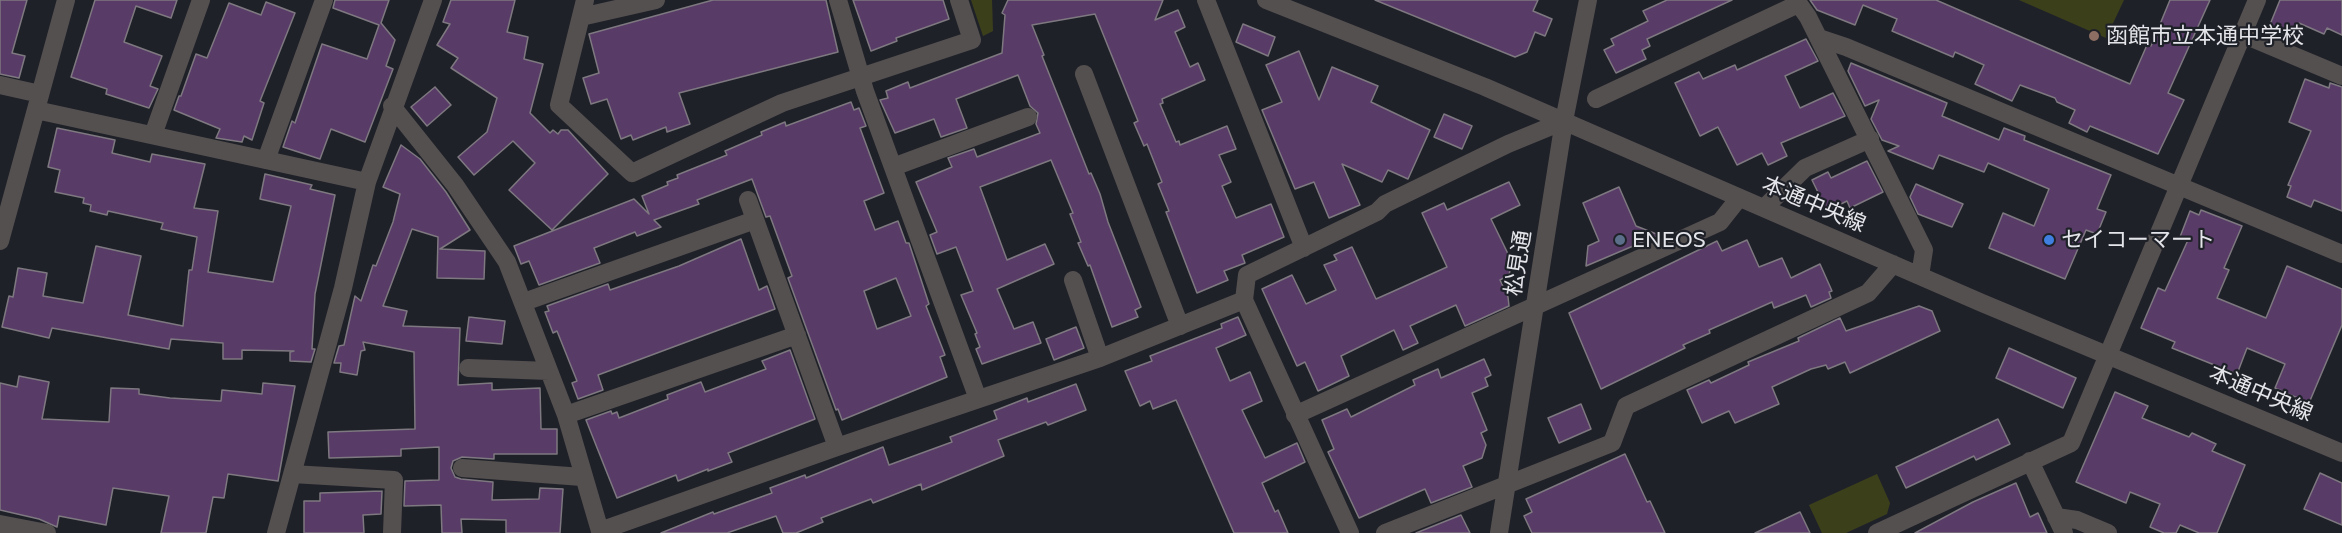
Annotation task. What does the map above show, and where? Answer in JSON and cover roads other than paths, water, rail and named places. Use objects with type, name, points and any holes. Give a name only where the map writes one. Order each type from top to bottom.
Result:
[{"type":"street","points":[[0,241],[6,194],[38,102],[66,0]]},
{"type":"street","points":[[153,135],[201,0]]},
{"type":"street","points":[[266,160],[324,0]]},
{"type":"street","points":[[276,533],[343,288],[367,182],[392,106],[433,0]]},
{"type":"street","points":[[656,0],[583,8],[560,105],[632,173],[782,104],[972,40],[959,0]]},
{"type":"street","points":[[838,0],[861,77],[978,399]]},
{"type":"street","points":[[1206,0],[1304,248]]},
{"type":"street","name":"本通中央線","points":[[1266,0],[1284,4],[1485,87],[1920,276],[2342,453]]},
{"type":"street","name":"松見通","points":[[1499,533],[1564,121],[1588,0]]},
{"type":"street","points":[[1876,533],[2071,443],[2177,185],[2257,0]]},
{"type":"street","points":[[1596,99],[1797,2],[1819,38],[1924,250],[1920,276]]},
{"type":"street","points":[[2242,34],[2342,76]]},
{"type":"street","points":[[1819,38],[1846,47],[2342,254]]},
{"type":"street","points":[[1084,74],[1180,326]]},
{"type":"street","points":[[0,85],[38,102],[153,135],[367,182]]},
{"type":"street","points":[[392,106],[455,185],[507,262],[566,415],[582,477],[600,531],[1100,357],[1244,300]]},
{"type":"street","points":[[893,167],[1028,117]]},
{"type":"street","points":[[1350,533],[1244,300],[1247,275],[1377,212],[1395,199],[1508,144],[1564,121]]},
{"type":"street","points":[[1765,207],[1804,168],[1870,139]]},
{"type":"street","points":[[1295,415],[1720,222],[1739,198]]},
{"type":"street","points":[[748,200],[837,447]]},
{"type":"street","points":[[524,302],[755,220]]},
{"type":"street","points":[[1385,533],[1508,482],[1612,443],[1626,406],[1868,293],[1893,264]]},
{"type":"street","points":[[1073,280],[1100,357]]},
{"type":"street","points":[[566,415],[797,335]]},
{"type":"street","points":[[468,368],[549,371]]},
{"type":"street","points":[[2030,461],[2060,525],[2078,520],[2108,533]]},
{"type":"street","points":[[462,468],[582,477]]},
{"type":"street","points":[[292,474],[393,480],[392,533]]},
{"type":"street","points":[[0,524],[47,533]]},
{"type":"place","name":"函館市立本通中学校","points":[[2094,36]]},
{"type":"place","name":"ENEOS","points":[[1620,240]]},
{"type":"place","name":"セイコーマート","points":[[2049,240]]}]
